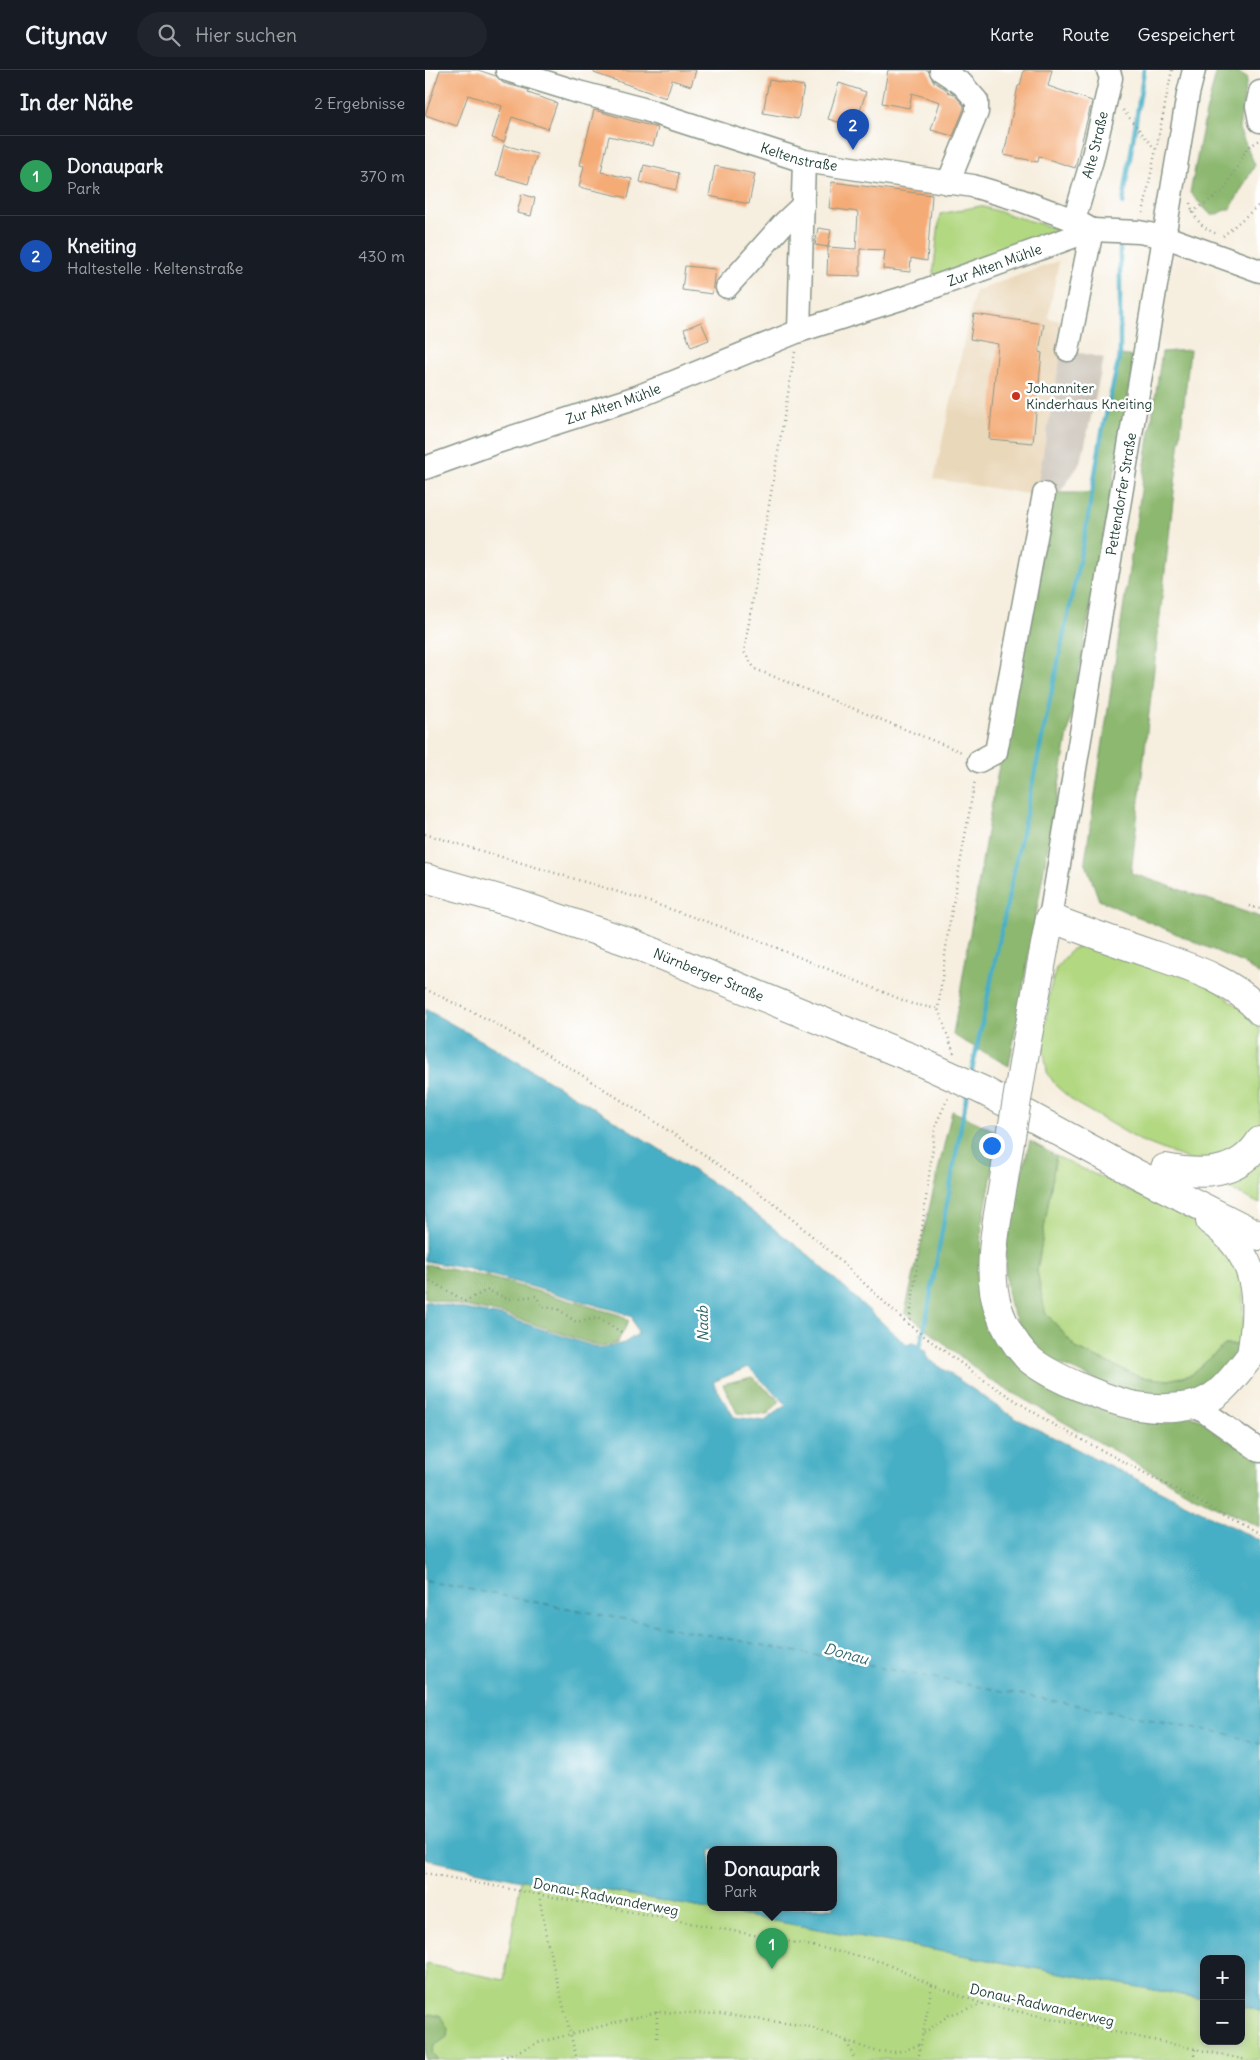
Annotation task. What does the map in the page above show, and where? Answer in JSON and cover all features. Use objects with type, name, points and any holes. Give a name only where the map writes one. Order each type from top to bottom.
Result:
[{"type":"main road","name":"Nürnberger Straße","points":[[425,878],[517,904],[629,942],[912,1058],[984,1091]]},
{"type":"main road","points":[[1137,1174],[1218,1226],[1241,1250],[1250,1266],[1257,1287],[1256,1350],[1240,1372],[1227,1385],[1195,1405],[1166,1408],[1137,1406],[1100,1395],[1049,1372],[1028,1358],[1010,1335],[998,1309],[993,1288],[992,1269],[1006,1166],[1026,1046],[1051,918],[1197,970],[1233,987],[1249,999],[1260,1011]]},
{"type":"main road","points":[[984,1091],[1059,1121],[1165,1168],[1260,1215]]},
{"type":"main road","points":[[984,1091],[1137,1174],[1260,1236]]},
{"type":"main road","points":[[1165,1168],[1192,1173],[1224,1169],[1240,1161],[1260,1141]]},
{"type":"street","name":"Keltenstraße","points":[[507,70],[577,92],[643,109],[804,161],[973,186],[1083,225]]},
{"type":"street","points":[[941,70],[962,84],[977,101],[977,112],[948,183]]},
{"type":"street","name":"Pettendorfer Straße","points":[[1051,918],[1194,70]]},
{"type":"street","name":"Alte Straße","points":[[1068,350],[1092,160],[1107,81]]},
{"type":"street","points":[[1260,92],[1257,106],[1260,121]]},
{"type":"street","points":[[799,331],[804,161]]},
{"type":"street","points":[[727,287],[754,254],[803,205]]},
{"type":"street","name":"Zur Alten Mühle","points":[[425,468],[497,442],[637,397],[799,331],[903,298],[1083,225],[1166,237]]},
{"type":"street","points":[[1166,237],[1260,271]]},
{"type":"street","points":[[979,761],[996,752],[1044,494]]},
{"type":"street","points":[[1195,1405],[1260,1451]]},
{"type":"path","points":[[1139,232],[1172,70]]},
{"type":"path","points":[[1107,81],[1155,150]]},
{"type":"path","points":[[1192,212],[1224,191],[1247,148],[1260,140]]},
{"type":"path","points":[[1149,179],[1187,189],[1192,212],[1204,228],[1230,239]]},
{"type":"path","points":[[1223,236],[1260,204]]},
{"type":"path","points":[[799,331],[744,652],[755,669],[959,750],[979,761],[948,932],[938,1009],[954,1049],[953,1058]]},
{"type":"path","points":[[425,834],[635,897],[748,936],[911,1004],[938,1009]]},
{"type":"path","points":[[1249,906],[1260,909]]},
{"type":"path","points":[[425,989],[489,1020],[585,1077],[694,1147],[773,1203],[824,1246],[909,1325],[1021,1405],[1054,1425],[1260,1534]]},
{"type":"path","points":[[909,1325],[936,1124],[947,1103],[948,1094]]},
{"type":"path","points":[[425,1280],[429,1280],[465,1301],[488,1290],[508,1299],[536,1296],[543,1307],[559,1309],[577,1322],[598,1318],[623,1333]]},
{"type":"path","name":"Donau-Radwanderweg","points":[[425,1873],[823,1948],[882,1962],[932,1985],[983,2004],[1247,2060]]},
{"type":"path","points":[[539,1894],[547,1941],[577,2060]]},
{"type":"path","points":[[919,2060],[932,1985]]},
{"type":"path","points":[[924,2033],[949,2015],[983,2004]]},
{"type":"path","points":[[657,2012],[657,2039]]},
{"type":"path","points":[[497,2060],[540,2042],[657,2012],[720,2014],[807,2026],[874,2051],[894,2052],[906,2050],[922,2043]]},
{"type":"path","points":[[847,2042],[855,2060]]},
{"type":"path","points":[[1193,2060],[1195,2049]]},
{"type":"shaded area","points":[[1059,261],[1048,318],[1065,322],[1062,349],[1036,492],[1033,495],[934,479],[975,291]]},
{"type":"shaded area","points":[[1062,349],[1104,358],[1081,462],[1060,492],[1044,494],[1036,492]]},
{"type":"green space","points":[[1217,70],[1234,70],[1247,78],[1239,129],[1255,165],[1231,208],[1212,216],[1190,193],[1205,117]]},
{"type":"green space","points":[[980,206],[1071,233],[932,284],[940,214]]},
{"type":"green space","points":[[1190,350],[1131,873],[1260,917],[1260,975],[1241,962],[1099,900],[1085,861],[1162,352]]},
{"type":"green space","points":[[1120,355],[1135,357],[1009,1066],[953,1035],[991,808],[1051,493],[1092,493],[1102,432]]},
{"type":"green space","points":[[1090,944],[1211,985],[1254,1019],[1260,1030],[1260,1124],[1254,1140],[1236,1154],[1192,1161],[1139,1140],[1077,1104],[1056,1086],[1047,1072],[1043,1044],[1049,994],[1056,968],[1072,949]]},
{"type":"green space","points":[[952,1111],[1000,1133],[982,1226],[981,1271],[1019,1361],[1198,1418],[1260,1453],[1260,1527],[1195,1497],[990,1380],[905,1312]]},
{"type":"green space","points":[[1030,1141],[1056,1156],[1037,1271],[1045,1312],[1077,1349],[1140,1377],[1168,1380],[1191,1375],[1225,1345],[1243,1345],[1219,1374],[1204,1386],[1187,1393],[1157,1396],[1127,1391],[1098,1381],[1052,1360],[1025,1333],[1009,1301],[1006,1261],[1007,1240],[1015,1200]]},
{"type":"green space","points":[[1260,1155],[1260,1204],[1219,1184]]},
{"type":"green space","points":[[1056,1156],[1212,1230],[1243,1273],[1243,1345],[1225,1345],[1191,1375],[1168,1380],[1140,1377],[1077,1349],[1045,1312],[1037,1271]]},
{"type":"green space","points":[[425,1264],[488,1277],[620,1315],[629,1321],[617,1343],[601,1347],[507,1315],[425,1298]]},
{"type":"green space","points":[[752,1377],[780,1401],[767,1415],[737,1413],[723,1384]]},
{"type":"green space","points":[[521,1880],[575,1885],[707,1909],[707,1911],[718,1911],[1200,1998],[1200,2045],[1245,2045],[1245,2007],[1260,2010],[1260,2060],[425,2060],[425,1964],[504,1980]]},
{"type":"green space","points":[[425,2015],[440,2015],[448,2029],[447,2037],[434,2046],[432,2054],[438,2060],[425,2060]]},
{"type":"water","points":[[425,1009],[493,1047],[609,1117],[722,1189],[810,1256],[900,1339],[908,1345],[913,1342],[926,1351],[927,1358],[1015,1418],[1260,1541],[1260,2010],[1245,2007],[1245,1955],[1200,1955],[1200,1998],[718,1911],[837,1911],[837,1846],[707,1846],[707,1909],[575,1885],[521,1880],[425,1859],[425,1301],[506,1317],[601,1349],[624,1343],[638,1334],[632,1317],[469,1269],[425,1261]],"holes":[[[748,1367],[786,1404],[765,1421],[734,1417],[713,1382]]]},
{"type":"building","points":[[440,70],[478,70],[496,76],[503,83],[529,90],[528,93],[557,103],[548,129],[512,117],[504,142],[492,138],[502,106],[468,95],[457,126],[425,115]]},
{"type":"building","points":[[594,70],[696,70],[691,86],[672,80],[666,98],[594,73]]},
{"type":"building","points":[[888,70],[928,70],[933,81],[947,90],[947,92],[954,94],[964,106],[964,109],[953,136],[931,130],[940,102],[912,93],[909,108],[882,103]]},
{"type":"building","points":[[1024,70],[1052,70],[1048,86],[1092,101],[1075,168],[1039,156],[1038,162],[1004,155],[1018,86],[1020,86]]},
{"type":"building","points":[[769,80],[804,86],[798,119],[763,113]]},
{"type":"building","points":[[839,83],[866,92],[855,127],[828,119]]},
{"type":"building","points":[[594,110],[658,128],[653,146],[609,136],[601,172],[632,179],[628,198],[579,187],[584,166],[580,165]]},
{"type":"building","points":[[504,145],[537,154],[528,184],[496,175]]},
{"type":"building","points":[[644,165],[679,173],[676,190],[640,182]]},
{"type":"building","points":[[715,166],[755,174],[749,204],[709,196]]},
{"type":"building","points":[[832,182],[932,195],[927,261],[911,258],[910,272],[883,269],[885,250],[860,249],[860,276],[827,275],[828,247],[856,249],[858,212],[829,208]]},
{"type":"building","points":[[522,194],[535,198],[531,216],[517,213]]},
{"type":"building","points":[[818,228],[831,230],[828,247],[815,245]]},
{"type":"building","points":[[685,266],[715,269],[712,294],[682,290]]},
{"type":"building","name":"Johanniter Kinderhaus Kneiting","points":[[974,314],[1044,324],[1039,352],[1042,353],[1033,443],[989,439],[998,344],[970,339]]},
{"type":"building","points":[[701,322],[709,340],[691,347],[684,329]]},
{"type":"waterway","points":[[1123,203],[1144,70]]},
{"type":"waterway","points":[[971,1075],[1086,529],[1102,432],[1120,355],[1120,245]]},
{"type":"waterway","points":[[920,1347],[967,1093]]},
{"type":"ferry route","points":[[425,1581],[1228,1734],[1260,1744]]},
{"type":"place","name":"Kneiting","points":[[853,150]]},
{"type":"place","name":"Johanniter Kinderhaus Kneiting","points":[[1016,396]]},
{"type":"place","name":"Donaupark","points":[[772,1969]]},
{"type":"water label","name":"Naab","points":[[703,1324]]},
{"type":"water label","name":"Donau","points":[[846,1654]]}]
